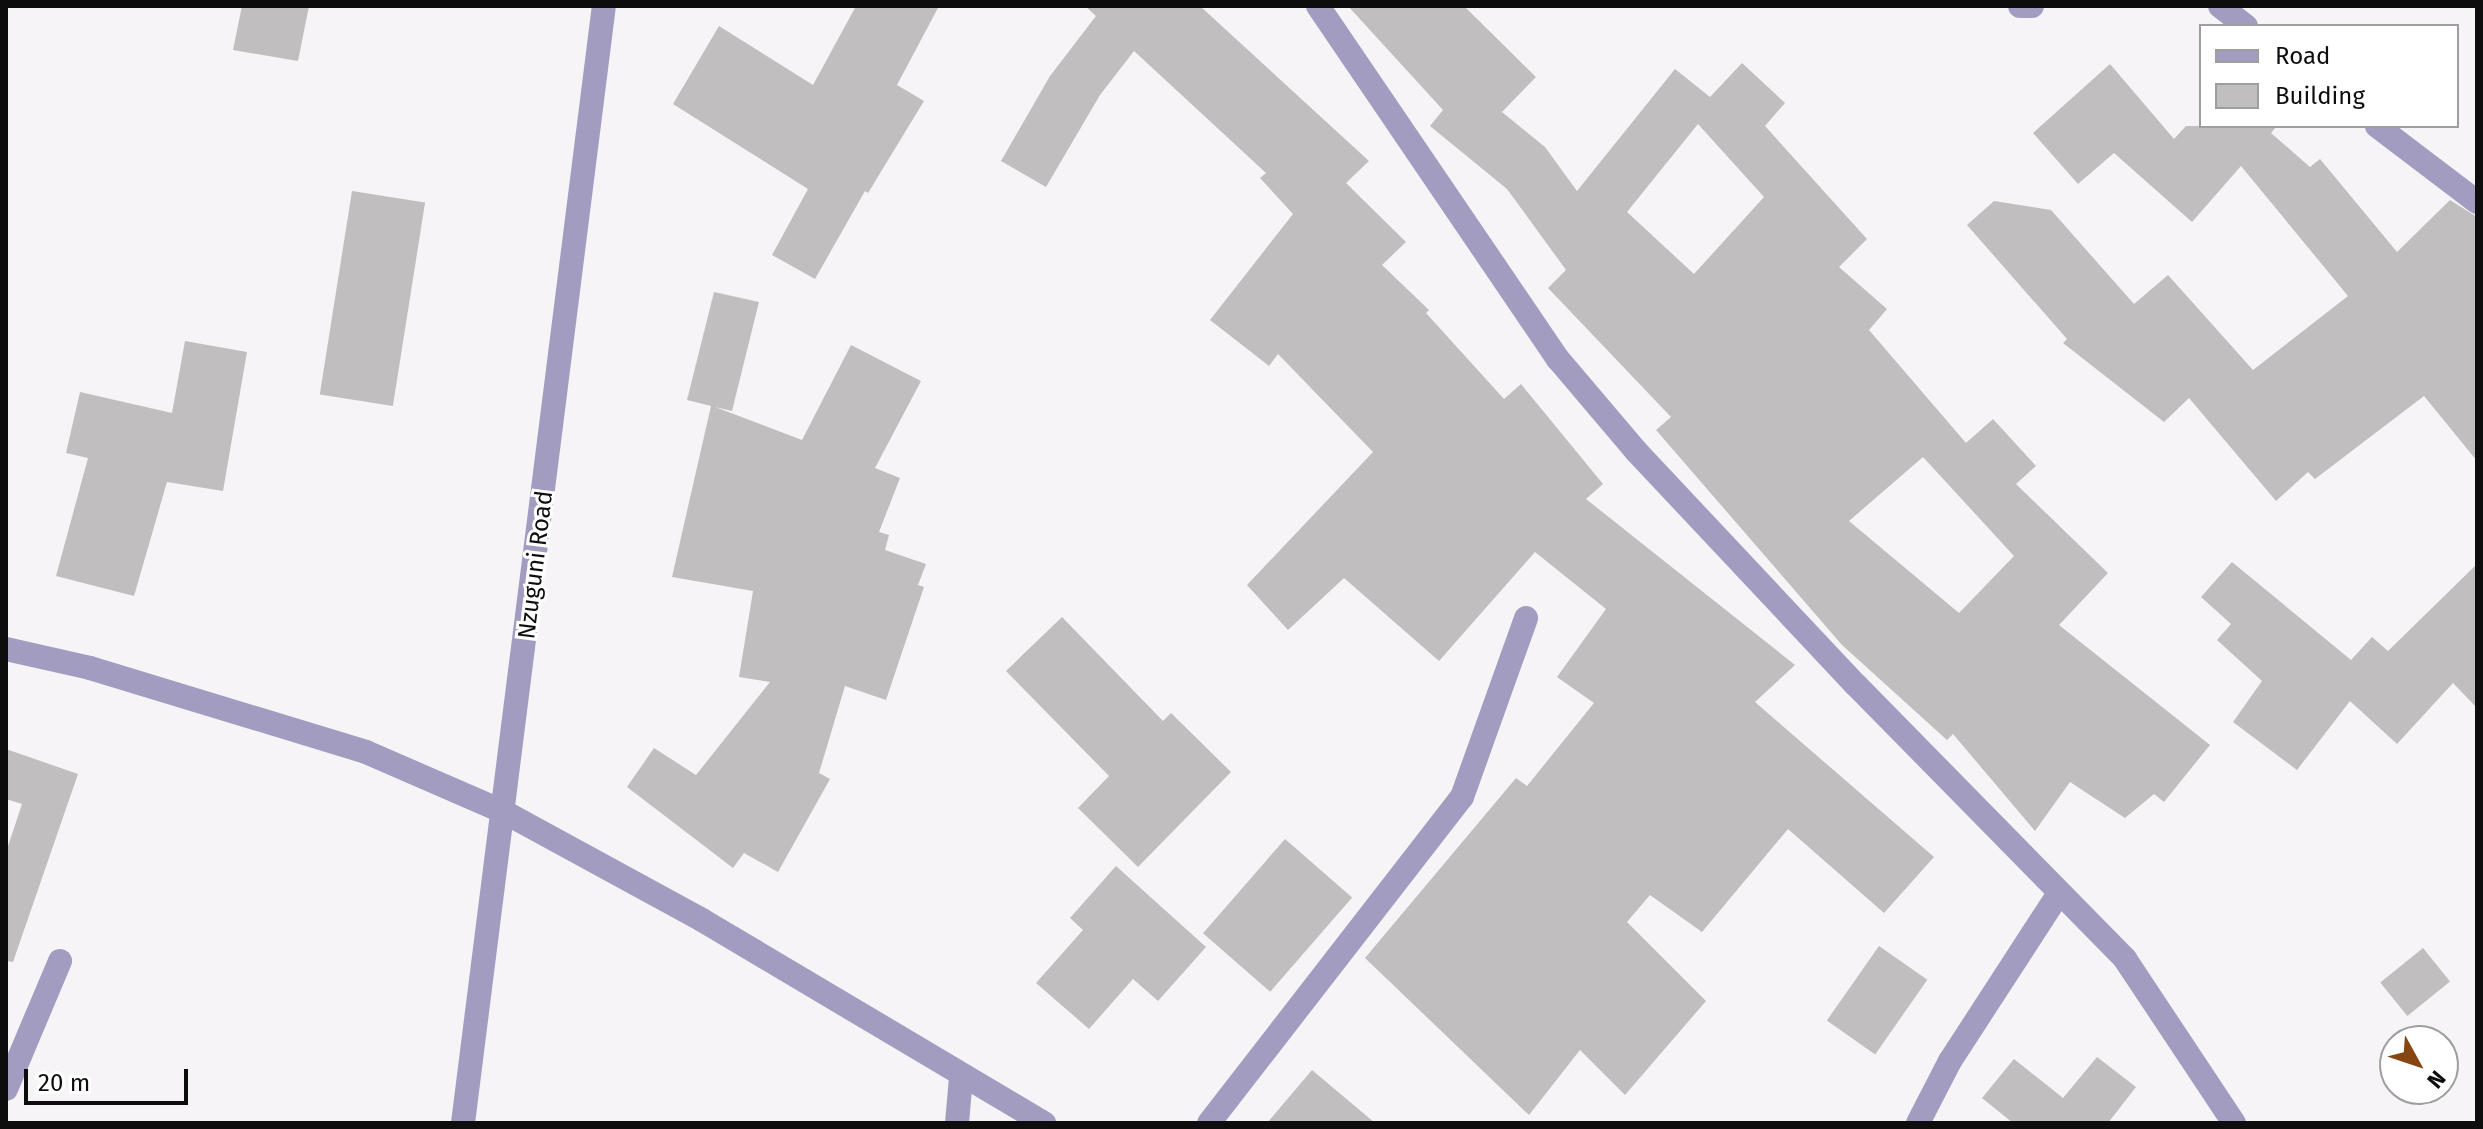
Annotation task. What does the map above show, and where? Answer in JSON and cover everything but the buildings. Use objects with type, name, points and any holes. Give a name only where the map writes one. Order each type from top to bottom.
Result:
[{"type":"street","name":"Nzuguni Road","points":[[463,1123],[506,813],[604,6]]},
{"type":"street","points":[[1318,6],[1558,359],[1636,451],[1845,674],[2125,959],[2234,1123]]},
{"type":"street","points":[[2020,6],[2032,6]]},
{"type":"street","points":[[2220,6],[2243,24]]},
{"type":"street","points":[[2380,128],[2477,202]]},
{"type":"street","points":[[1209,1123],[1462,797],[1526,618]]},
{"type":"street","points":[[6,649],[118,676],[366,752],[506,813],[702,920],[961,1077],[1044,1123]]},
{"type":"street","points":[[1918,1123],[1950,1061],[2059,893]]},
{"type":"street","points":[[6,1089],[60,961]]},
{"type":"street","points":[[957,1123],[961,1077]]}]
